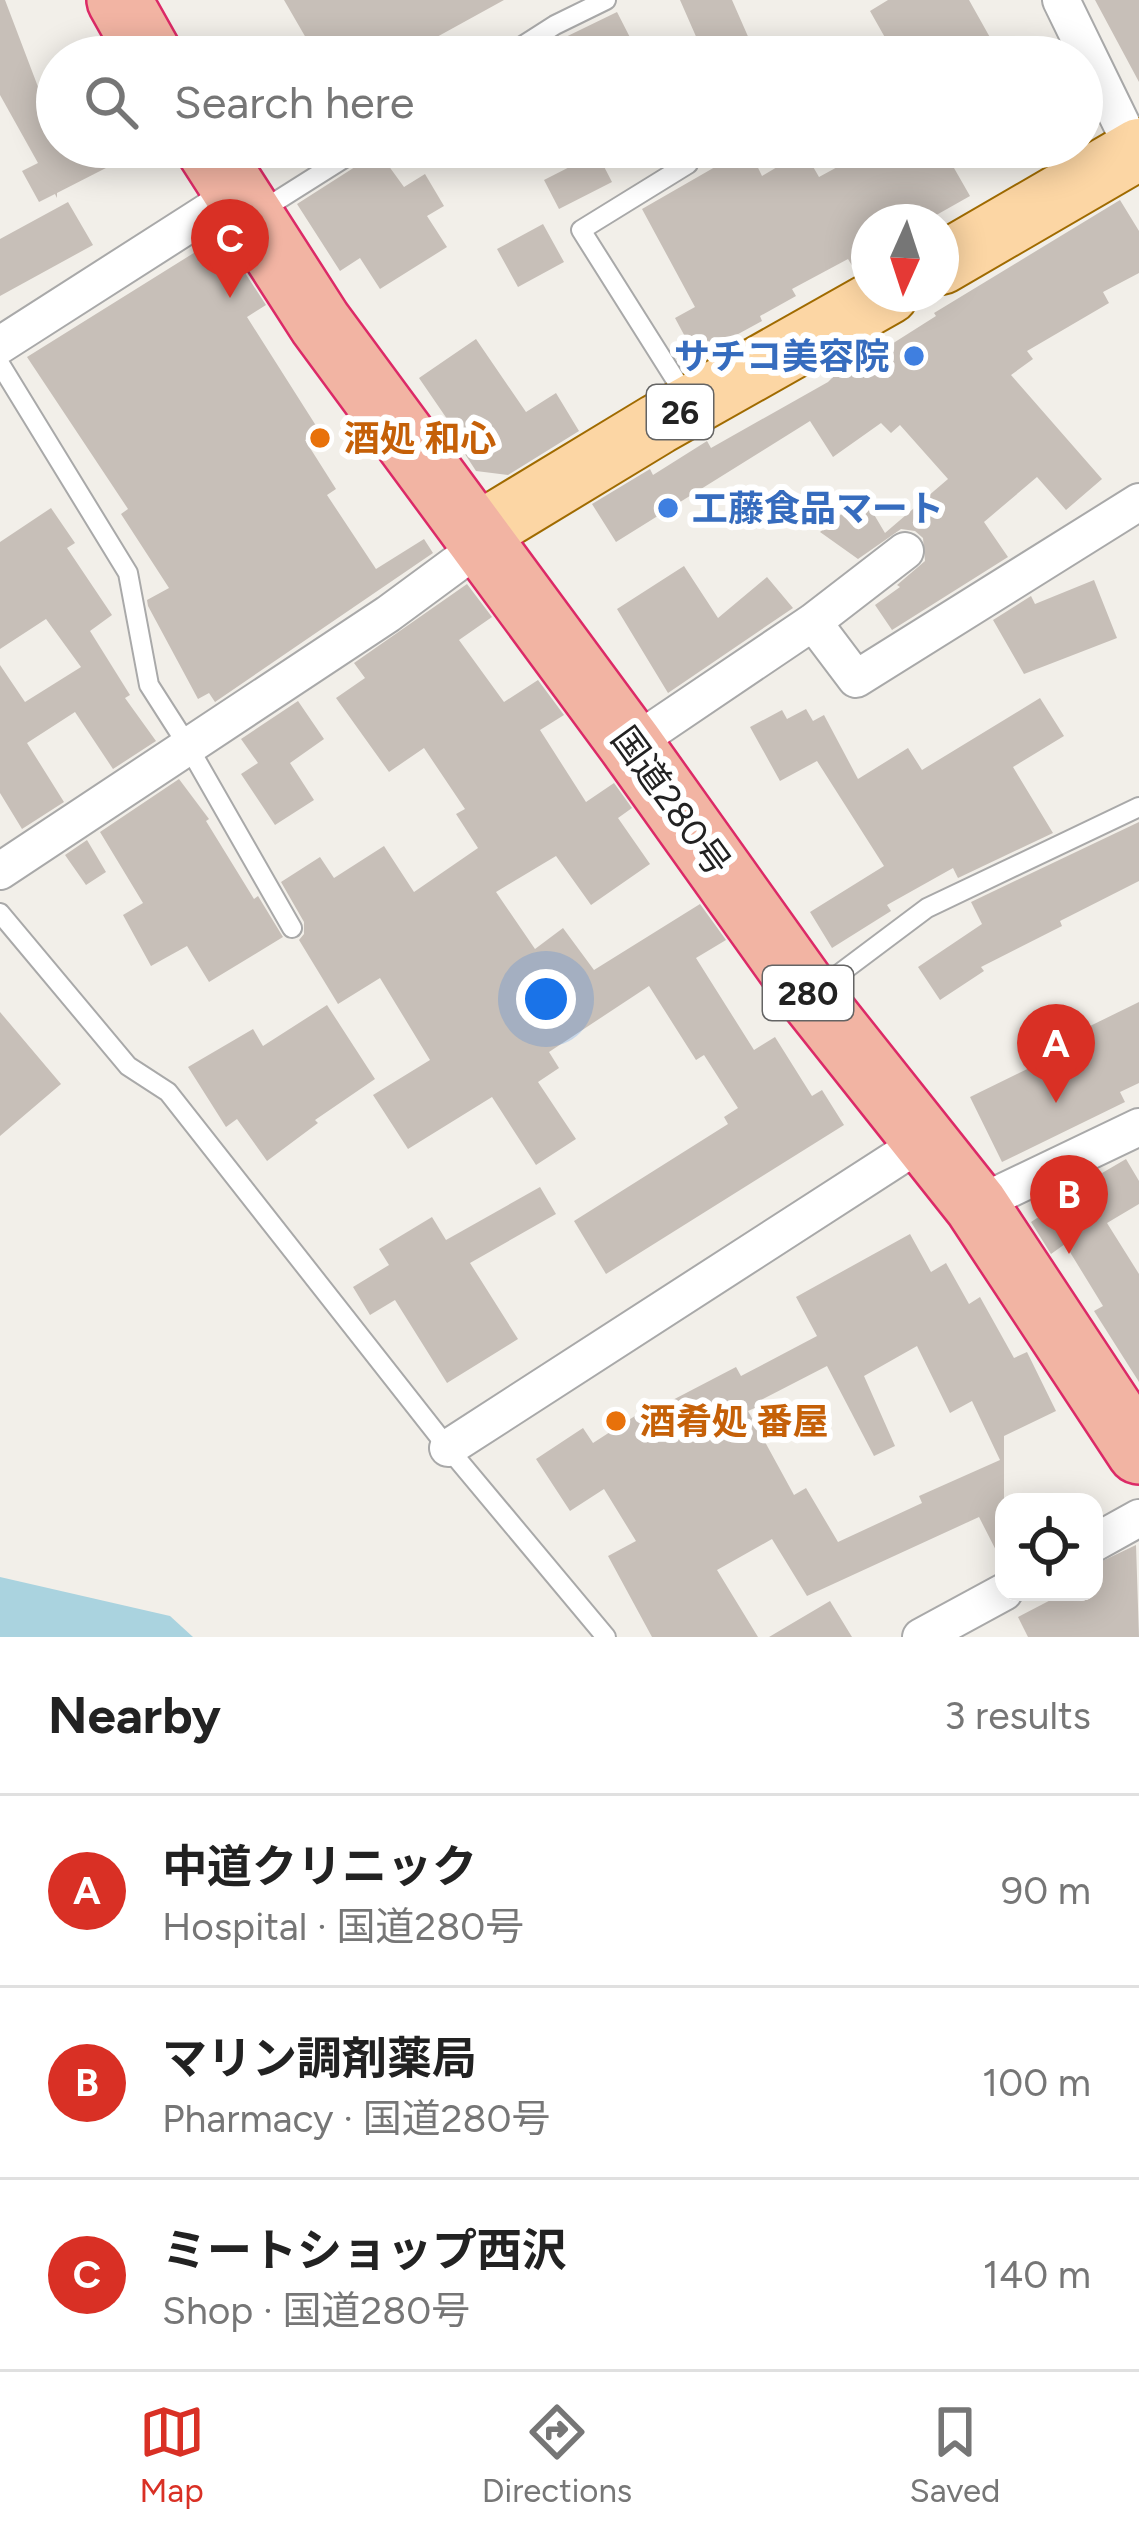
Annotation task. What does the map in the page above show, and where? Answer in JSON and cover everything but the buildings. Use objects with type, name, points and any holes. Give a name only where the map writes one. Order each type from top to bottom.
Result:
[{"type":"highway","points":[[119,0],[139,36]]},
{"type":"highway","name":"国道280号","points":[[231,186],[320,323],[810,996],[976,1204],[1139,1452]]},
{"type":"main road","points":[[959,254],[1138,154]]},
{"type":"main road","name":"26","points":[[479,539],[692,406],[856,312]]},
{"type":"street","points":[[1060,0],[1078,36]]},
{"type":"street","points":[[1103,85],[1138,154]]},
{"type":"street","points":[[0,345],[231,186]]},
{"type":"street","points":[[813,622],[856,680],[1139,502]]},
{"type":"street","points":[[0,871],[388,614],[479,539]]},
{"type":"street","points":[[631,745],[813,622],[905,550]]},
{"type":"street","points":[[976,1204],[1139,1127]]},
{"type":"street","points":[[448,1448],[925,1140]]},
{"type":"street","points":[[1103,1538],[1139,1518]]},
{"type":"street","points":[[921,1637],[995,1597]]},
{"type":"lane","points":[[538,36],[606,0]]},
{"type":"lane","points":[[231,186],[291,168]]},
{"type":"lane","points":[[681,168],[580,230],[692,406]]},
{"type":"lane","points":[[0,364],[128,573],[148,686],[188,746],[292,928]]},
{"type":"lane","points":[[810,996],[927,908],[1139,807]]},
{"type":"lane","points":[[0,913],[128,1066],[168,1092],[448,1448],[606,1637]]},
{"type":"water","points":[[0,1577],[170,1616],[193,1637],[0,1637]]},
{"type":"place","name":"ミートショップ西沢","points":[[230,298]]},
{"type":"place","name":"サチコ美容院","points":[[914,356]]},
{"type":"place","name":"酒処 和心","points":[[320,438]]},
{"type":"place","name":"工藤食品マート","points":[[668,508]]},
{"type":"place","name":"中道クリニック","points":[[1056,1103]]},
{"type":"place","name":"マリン調剤薬局","points":[[1069,1254]]},
{"type":"place","name":"酒肴処 番屋","points":[[616,1421]]}]
